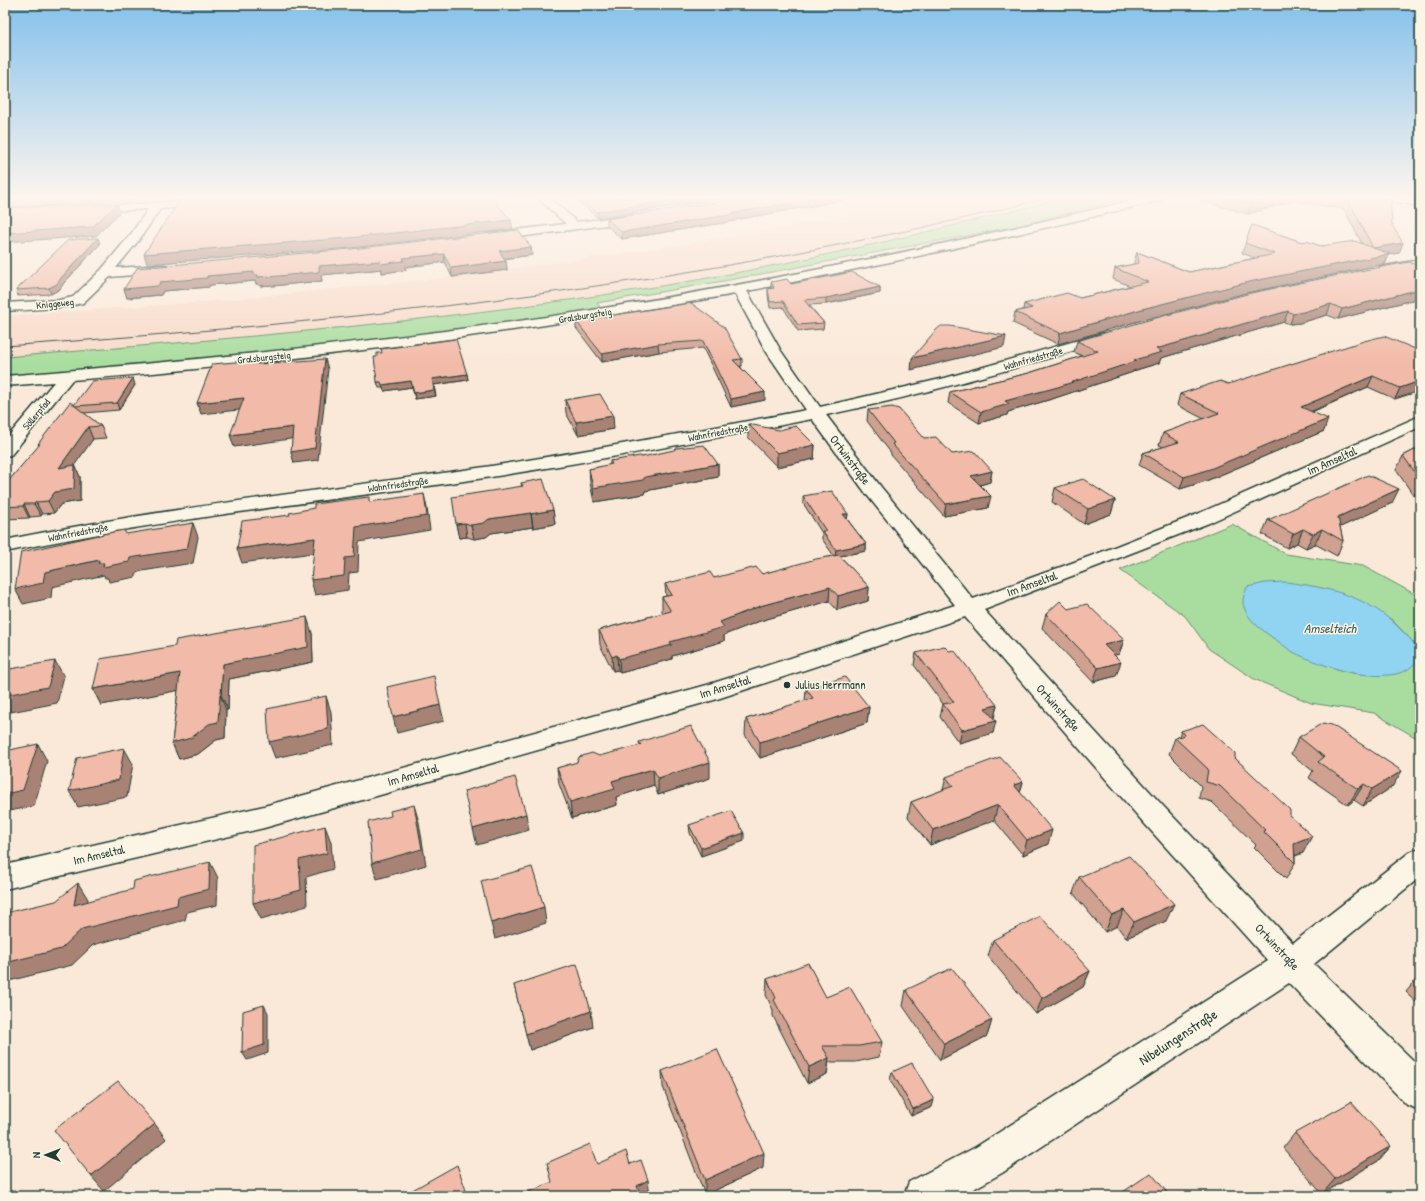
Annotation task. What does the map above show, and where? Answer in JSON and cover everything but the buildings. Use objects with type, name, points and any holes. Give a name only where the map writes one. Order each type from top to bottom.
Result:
[{"type":"street","name":"Kniggeweg","points":[[5,307],[76,301],[83,297],[106,273],[121,254]]},
{"type":"street","name":"Gralsburgsteig","points":[[5,381],[66,377],[210,363],[468,332],[647,305],[739,289],[912,254]]},
{"type":"street","points":[[1370,272],[1420,264]]},
{"type":"street","points":[[106,273],[179,268]]},
{"type":"street","name":"Ortwinstraße","points":[[739,289],[774,351],[816,412],[874,491],[969,608],[1149,810],[1291,963],[1420,1092]]},
{"type":"street","name":"Wahnfriedstraße","points":[[5,546],[188,512],[458,476],[651,445],[816,412],[958,380],[1122,332]]},
{"type":"street","name":"Söllerpfad","points":[[5,451],[66,377]]},
{"type":"street","name":"Im Amseltal","points":[[5,877],[264,817],[714,692],[969,608],[1106,557],[1202,519],[1420,421]]},
{"type":"street","name":"Nibelungenstraße","points":[[923,1196],[989,1160],[1291,963],[1420,860]]},
{"type":"shaded area","points":[[616,254],[868,254],[597,303],[5,370],[5,316],[218,301],[452,277]]},
{"type":"green space","points":[[828,254],[868,254],[597,303],[602,310],[385,341],[5,378],[5,357],[175,343],[431,318],[685,282]]},
{"type":"green space","points":[[1232,524],[1286,554],[1363,566],[1420,597],[1420,740],[1374,713],[1311,703],[1254,679],[1209,649],[1185,616],[1120,570]],"holes":[[[1244,607],[1391,619],[1414,643],[1419,658],[1378,673],[1360,674],[1327,666],[1277,640],[1264,631],[1253,620]]]},
{"type":"water","name":"Amselteich","points":[[1285,582],[1333,591],[1376,609],[1411,640],[1415,646],[1419,658],[1412,666],[1403,672],[1391,675],[1377,675],[1362,674],[1332,667],[1318,663],[1293,652],[1256,624],[1246,612],[1243,604],[1247,587],[1265,583]]},
{"type":"tram line","points":[[5,346],[268,325],[399,311],[530,295],[660,276],[790,254]]},
{"type":"place","name":"Julius Herrmann","points":[[787,685]]}]
